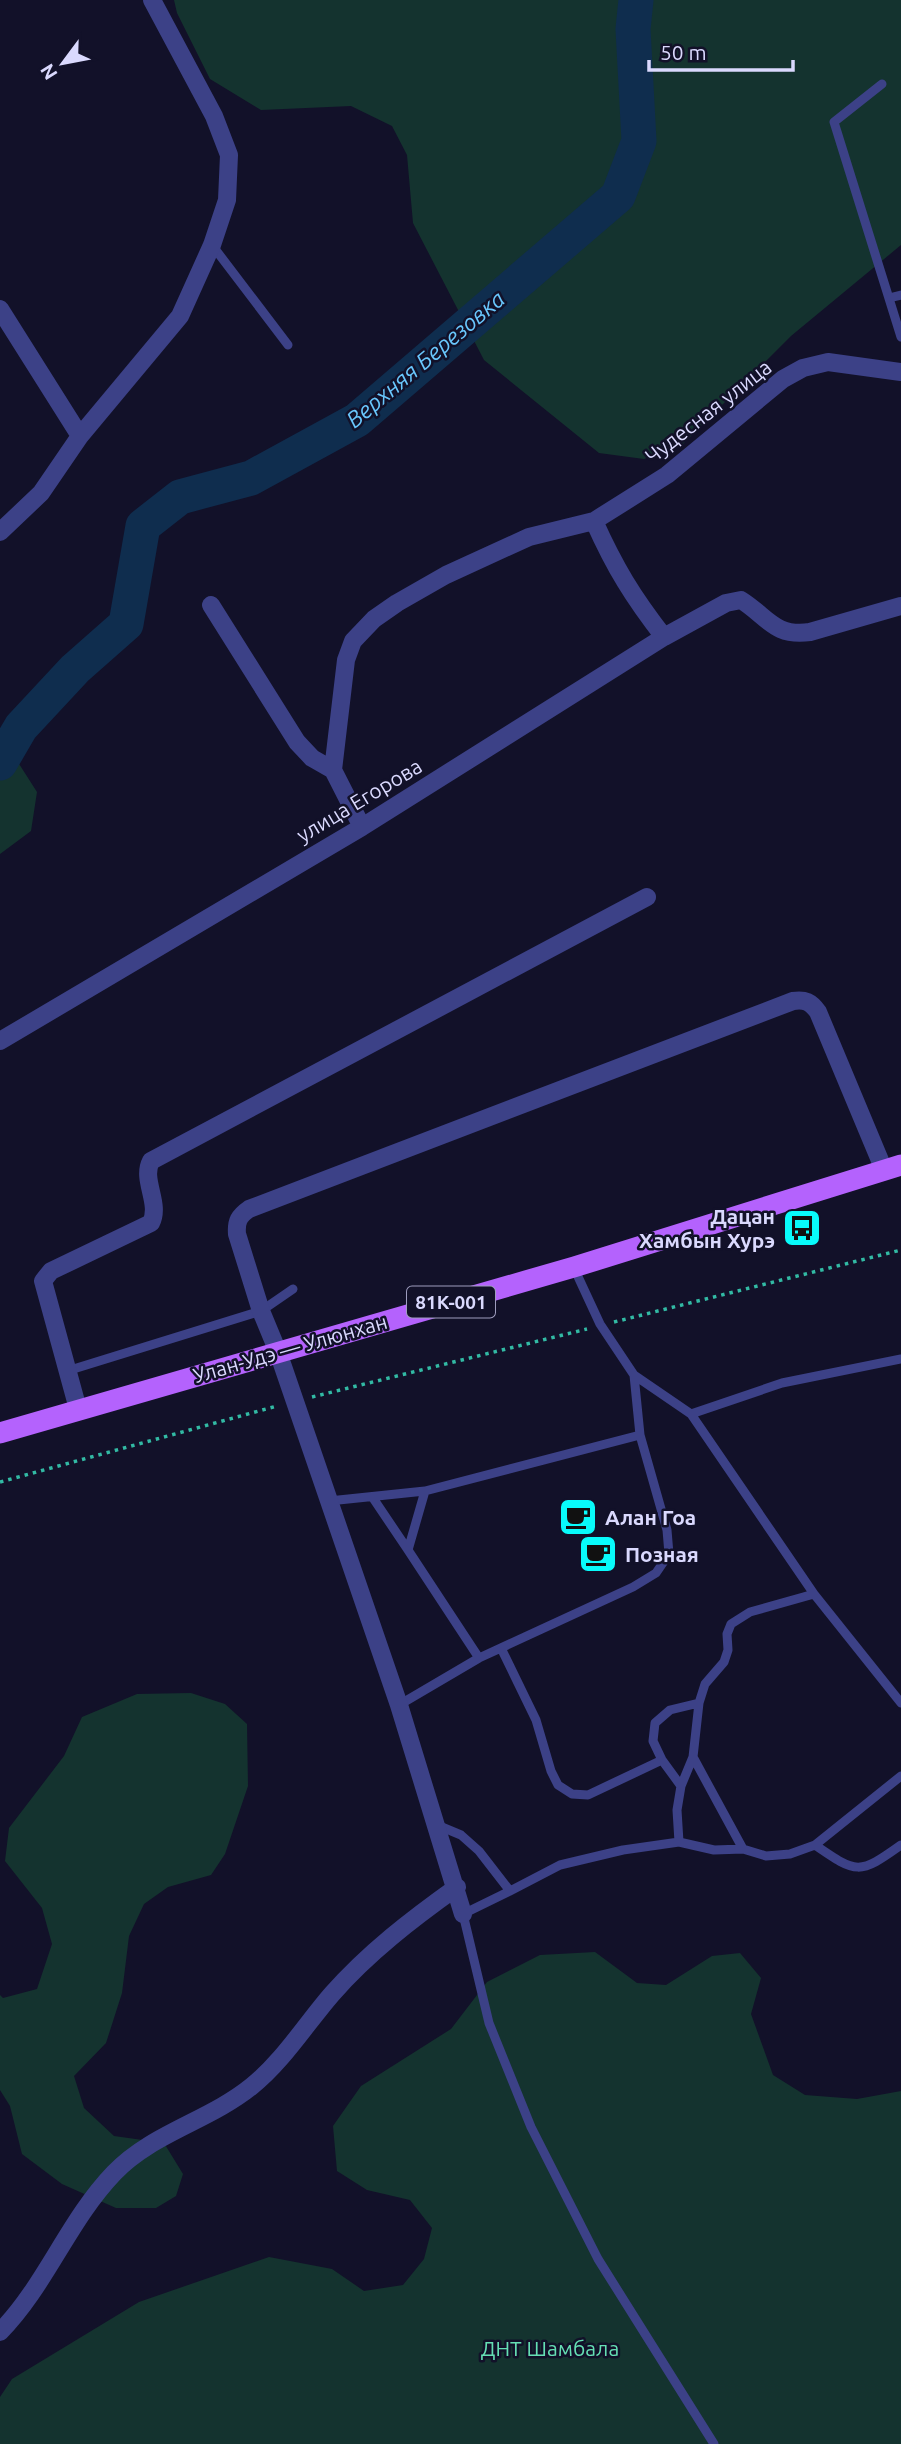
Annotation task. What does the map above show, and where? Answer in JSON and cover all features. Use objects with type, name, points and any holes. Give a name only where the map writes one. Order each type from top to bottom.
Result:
[{"type":"main road","name":"Улан-Удэ — Улюнхан","points":[[0,1433],[574,1267],[893,1168]]},
{"type":"street","points":[[0,532],[41,493],[80,436],[180,316],[212,245],[226,200],[229,155],[214,116],[152,0]]},
{"type":"street","points":[[0,309],[80,436]]},
{"type":"street","name":"Чудесная улица","points":[[333,770],[346,660],[353,641],[374,620],[397,603],[490,554],[529,537],[594,521],[667,475],[783,379],[803,368],[828,362],[901,372]]},
{"type":"street","points":[[594,521],[613,564],[632,595],[664,637]]},
{"type":"street","name":"улица Егорова","points":[[0,1041],[362,827],[664,637],[726,603],[741,600],[780,631],[795,634],[901,606]]},
{"type":"street","points":[[211,605],[297,742],[312,758],[333,770],[362,827]]},
{"type":"street","points":[[78,1409],[43,1282],[51,1271],[151,1223],[154,1211],[148,1166],[155,1157],[647,897]]},
{"type":"street","points":[[463,1913],[398,1705],[278,1352],[261,1311],[237,1234],[236,1223],[240,1214],[793,1001],[803,1000],[812,1004],[818,1012],[893,1168]]},
{"type":"street","points":[[0,2332],[23,2305],[87,2205],[115,2172],[132,2156],[155,2141],[213,2112],[253,2085],[276,2062],[354,1970],[421,1913],[457,1887]]},
{"type":"lane","points":[[883,84],[834,122],[901,337]]},
{"type":"lane","points":[[212,245],[288,345]]},
{"type":"lane","points":[[889,298],[901,295]]},
{"type":"lane","points":[[574,1267],[601,1325],[634,1375],[691,1414],[814,1594],[901,1703]]},
{"type":"lane","points":[[67,1371],[261,1311],[293,1289]]},
{"type":"lane","points":[[691,1414],[782,1383],[901,1359]]},
{"type":"lane","points":[[398,1705],[479,1658],[634,1587],[656,1573],[669,1554],[667,1530],[640,1435],[634,1375]]},
{"type":"lane","points":[[329,1501],[425,1491],[640,1435]]},
{"type":"lane","points":[[408,1550],[425,1491]]},
{"type":"lane","points":[[373,1498],[479,1658]]},
{"type":"lane","points":[[679,1842],[677,1810],[681,1786],[693,1757],[699,1703],[705,1684],[724,1662],[729,1650],[727,1634],[731,1624],[750,1612],[814,1594]]},
{"type":"lane","points":[[501,1648],[536,1720],[551,1771],[558,1785],[572,1794],[588,1795],[662,1760]]},
{"type":"lane","points":[[681,1786],[662,1760],[653,1741],[655,1723],[670,1710],[699,1703]]},
{"type":"lane","points":[[693,1757],[743,1849]]},
{"type":"lane","points":[[714,2444],[598,2259],[531,2127],[489,2023],[463,1913],[560,1865],[623,1850],[679,1842],[714,1850],[743,1849],[766,1856],[790,1854],[815,1845],[901,1776]]},
{"type":"lane","points":[[435,1825],[461,1835],[479,1850],[510,1891]]},
{"type":"lane","points":[[815,1845],[842,1864],[853,1868],[875,1864],[901,1845]]},
{"type":"path","points":[[0,1482],[295,1402],[901,1250]]},
{"type":"green space","points":[[174,0],[901,0],[901,245],[791,336],[683,444],[644,459],[599,453],[484,360],[413,223],[407,155],[392,126],[351,106],[261,110],[210,79],[177,13]]},
{"type":"green space","points":[[14,756],[37,792],[31,831],[0,854],[0,757]]},
{"type":"green space","points":[[191,1693],[225,1704],[247,1724],[248,1786],[225,1854],[211,1875],[168,1887],[144,1904],[129,1936],[122,1993],[106,2043],[74,2076],[84,2108],[114,2136],[164,2143],[183,2174],[176,2196],[156,2208],[116,2208],[62,2184],[22,2154],[10,2106],[0,2090],[0,1995],[3,1998],[37,1989],[52,1944],[42,1908],[5,1861],[9,1828],[64,1756],[82,1717],[137,1694]]},
{"type":"green space","name":"ДНТ Шамбала","points":[[595,1952],[637,1983],[666,1985],[712,1956],[740,1953],[761,1978],[751,2014],[773,2075],[805,2095],[857,2099],[901,2091],[901,2444],[0,2444],[0,2397],[12,2379],[139,2302],[269,2257],[332,2269],[364,2291],[403,2285],[424,2259],[432,2228],[410,2200],[367,2190],[337,2171],[333,2126],[361,2086],[451,2029],[487,1982],[540,1955]]},
{"type":"waterway","name":"Верхняя Березовка","points":[[0,763],[21,727],[75,669],[126,624],[143,526],[180,497],[251,478],[357,420],[618,196],[639,141],[633,29],[636,0]]},
{"type":"place","name":"Дацан Хамбын Хурэ","points":[[802,1228]]},
{"type":"place","name":"Алан Гоа","points":[[578,1517]]},
{"type":"place","name":"Позная","points":[[598,1554]]}]
